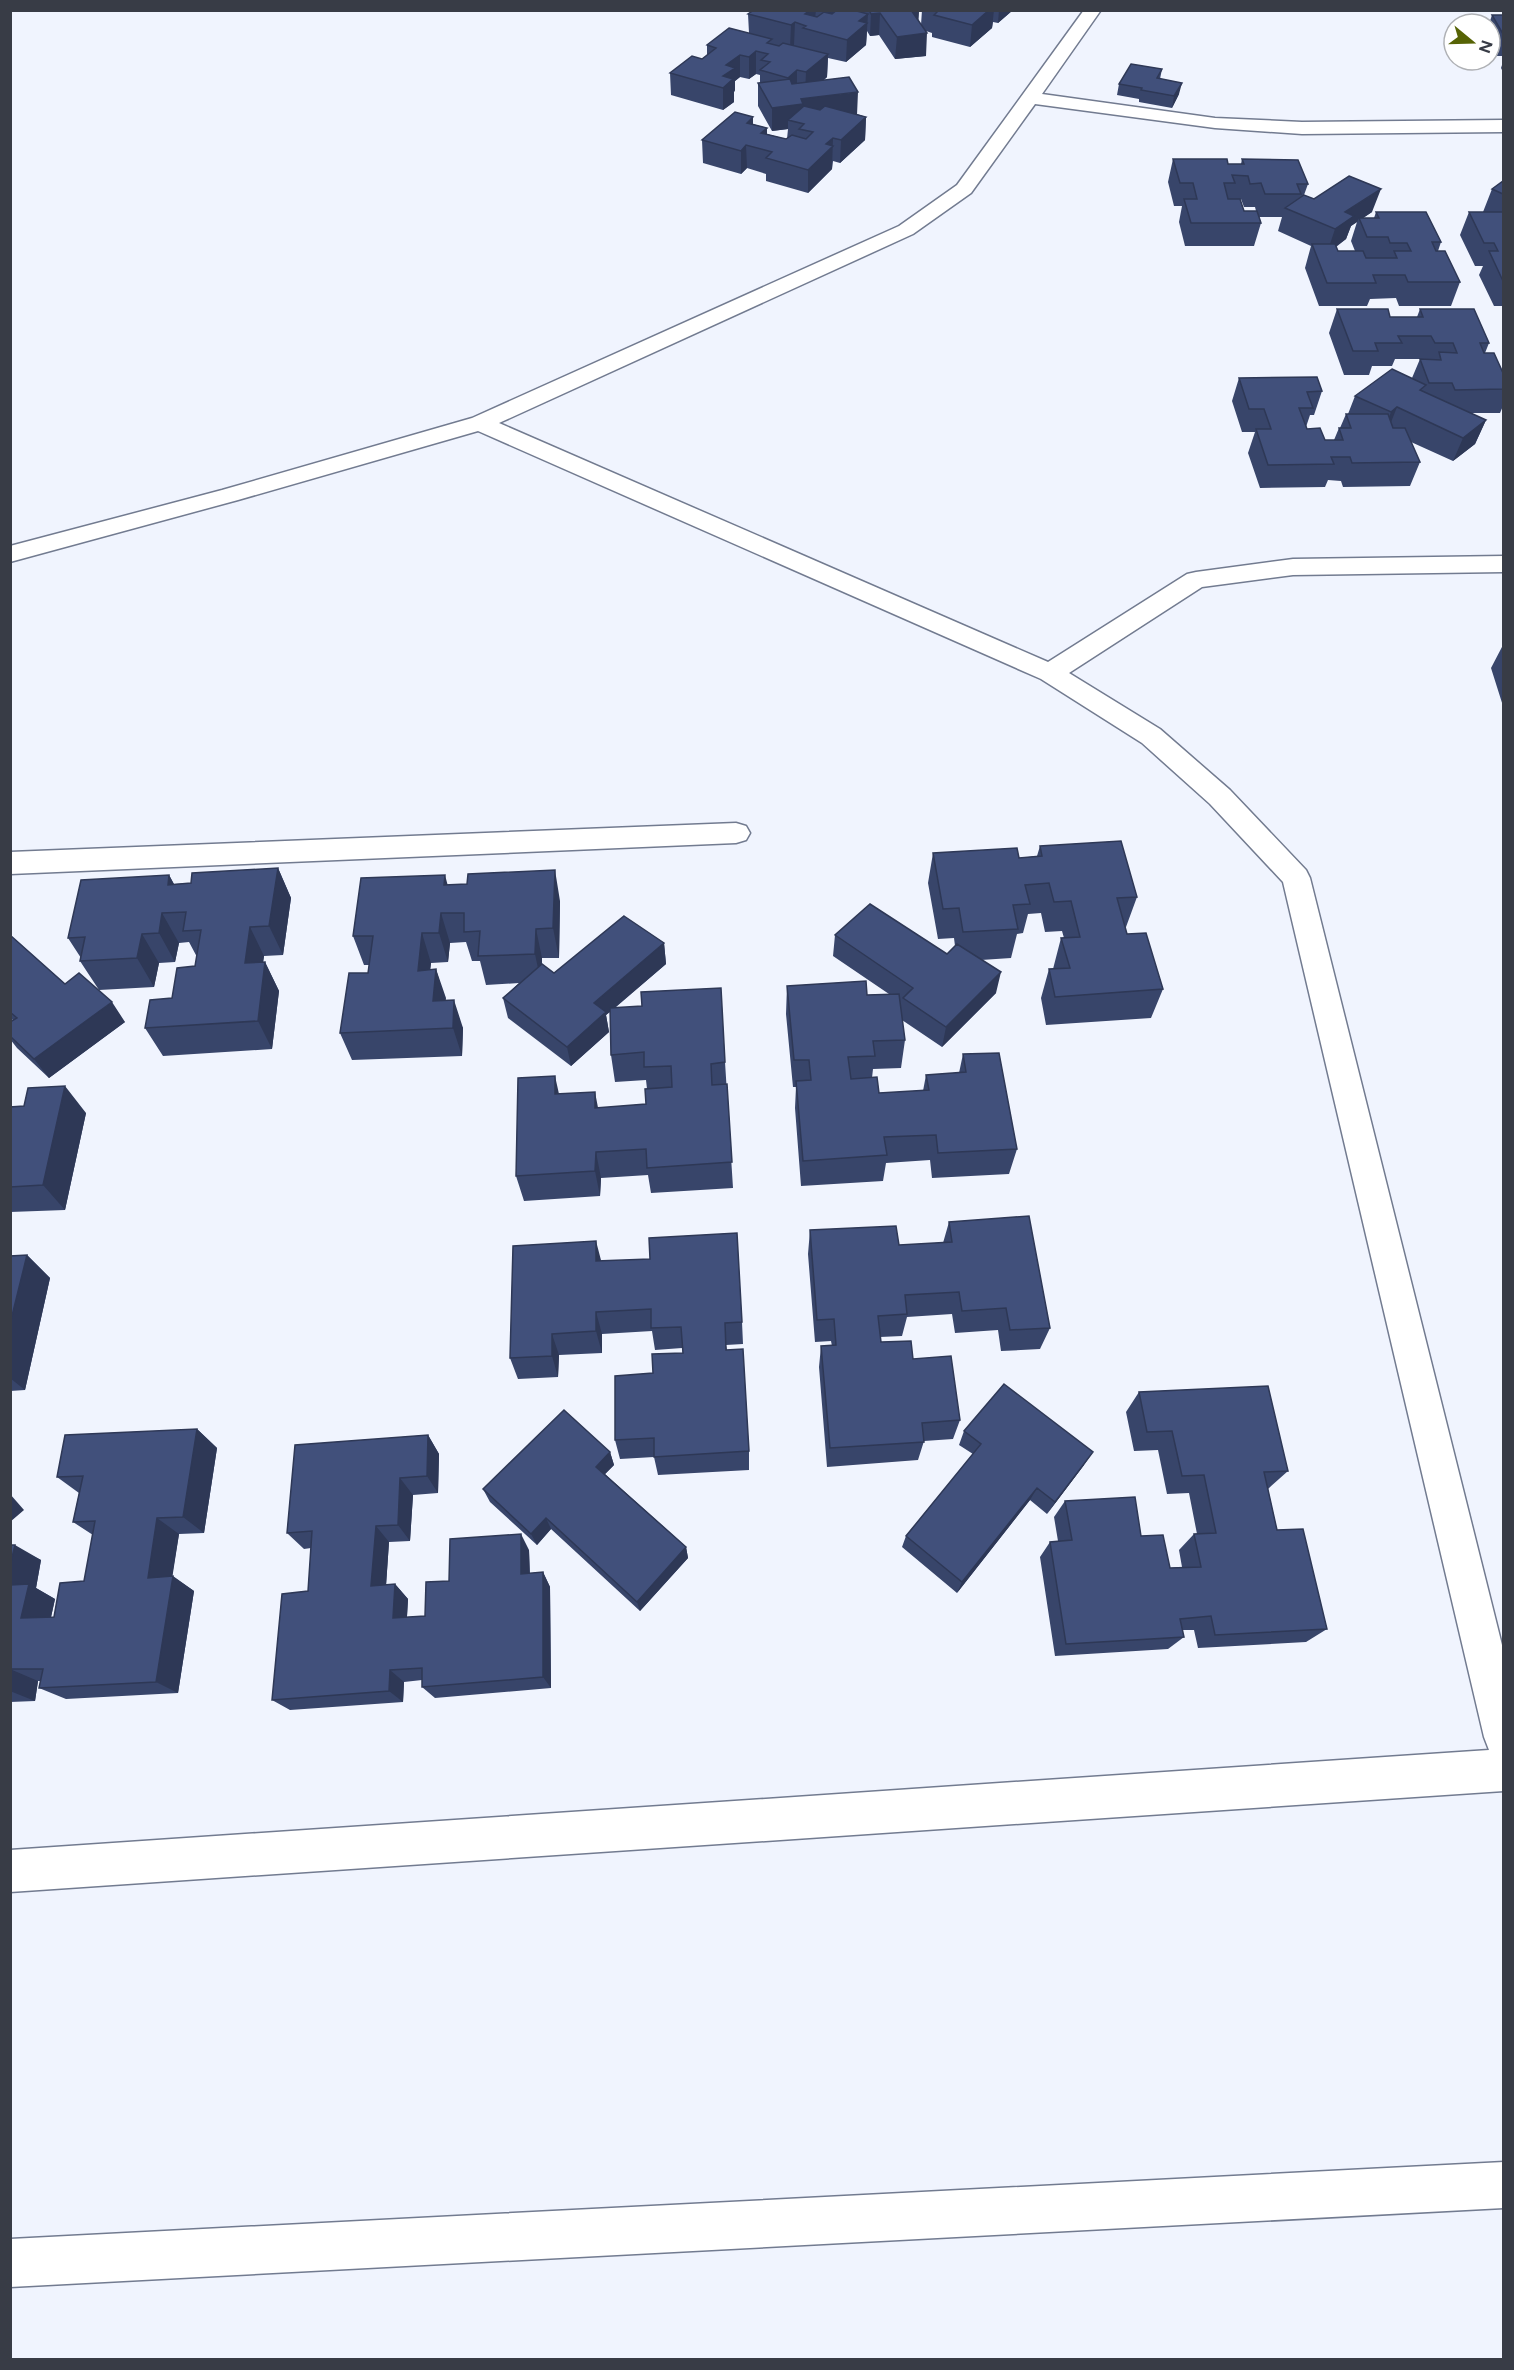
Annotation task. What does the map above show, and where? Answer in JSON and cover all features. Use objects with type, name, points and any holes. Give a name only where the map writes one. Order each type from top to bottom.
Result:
[{"type":"street","points":[[10,554],[230,495],[480,423],[906,230],[964,189],[1032,98],[1093,10]]},
{"type":"street","points":[[1032,98],[1215,123],[1302,128],[1503,126]]},
{"type":"street","points":[[480,423],[1050,673],[1151,736],[1220,797],[1296,878],[1503,1737]]},
{"type":"street","points":[[1050,673],[1196,580],[1293,567],[1503,564]]},
{"type":"street","points":[[10,863],[736,833]]},
{"type":"street","points":[[10,1871],[1503,1770]]},
{"type":"street","points":[[10,2264],[1503,2185]]},
{"type":"building","points":[[754,10],[810,10],[805,14],[817,17],[824,12],[832,14],[837,10],[853,10],[868,14],[859,21],[867,23],[847,40],[803,28],[806,26],[795,22],[791,25],[748,14]]},
{"type":"building","points":[[869,10],[911,10],[927,33],[897,37],[880,13],[871,14]]},
{"type":"building","points":[[935,10],[989,10],[972,25],[934,15],[938,11]]},
{"type":"building","points":[[729,28],[772,39],[767,43],[779,46],[783,43],[828,54],[806,72],[797,70],[788,78],[760,70],[770,62],[761,60],[768,54],[756,51],[749,57],[740,55],[726,65],[735,68],[723,76],[733,79],[723,88],[670,73],[692,56],[702,59],[716,48],[707,45]]},
{"type":"building","points":[[1131,64],[1162,69],[1157,78],[1182,83],[1174,96],[1119,84]]},
{"type":"building","points":[[849,77],[858,92],[801,99],[803,104],[772,108],[758,83],[790,79],[792,84]]},
{"type":"building","points":[[804,106],[820,110],[825,106],[866,117],[841,140],[833,138],[826,144],[833,146],[808,170],[766,158],[772,152],[746,145],[741,151],[702,140],[735,112],[753,117],[747,123],[767,128],[761,133],[786,139],[792,135],[806,139],[813,132],[799,129],[804,124],[788,120]]},
{"type":"building","points":[[1173,159],[1227,159],[1228,164],[1244,164],[1242,159],[1298,160],[1308,184],[1297,184],[1301,194],[1265,194],[1261,183],[1250,184],[1248,176],[1232,175],[1235,183],[1224,183],[1228,199],[1240,199],[1244,211],[1257,211],[1261,223],[1191,223],[1184,199],[1197,199],[1193,183],[1180,183]]},
{"type":"building","points":[[1349,176],[1381,189],[1345,212],[1354,216],[1335,229],[1285,208],[1304,195],[1314,199]]},
{"type":"building","points":[[1503,181],[1503,194],[1492,189]]},
{"type":"building","points":[[1376,212],[1426,212],[1441,242],[1432,242],[1436,251],[1445,251],[1460,282],[1408,282],[1405,275],[1373,275],[1376,283],[1327,283],[1312,244],[1335,244],[1338,251],[1363,251],[1366,258],[1397,258],[1394,251],[1411,251],[1407,243],[1390,243],[1388,237],[1367,237],[1359,218],[1379,218]]},
{"type":"building","points":[[1469,212],[1503,212],[1503,281],[1489,251],[1498,251],[1494,243],[1484,243]]},
{"type":"building","points":[[1337,309],[1388,309],[1390,317],[1423,317],[1420,309],[1474,309],[1489,343],[1480,343],[1484,353],[1494,353],[1503,373],[1503,389],[1455,390],[1452,383],[1429,383],[1420,359],[1441,360],[1439,352],[1457,353],[1453,343],[1435,343],[1431,336],[1398,336],[1402,343],[1375,343],[1378,351],[1353,351]]},
{"type":"building","points":[[1392,369],[1426,385],[1420,390],[1486,420],[1463,438],[1397,407],[1391,412],[1355,396]]},
{"type":"building","points":[[1317,377],[1322,391],[1307,392],[1313,408],[1299,408],[1307,429],[1320,428],[1325,440],[1343,440],[1339,428],[1351,428],[1346,414],[1388,414],[1393,428],[1405,428],[1420,462],[1352,463],[1350,457],[1331,457],[1334,464],[1268,465],[1256,429],[1271,429],[1264,409],[1249,409],[1239,378]]},
{"type":"building","points":[[1121,841],[1137,897],[1117,898],[1127,934],[1146,933],[1163,989],[1055,997],[1049,969],[1070,968],[1061,938],[1080,937],[1071,901],[1054,902],[1049,883],[1025,885],[1030,904],[1013,905],[1018,929],[963,932],[959,908],[943,909],[933,853],[1017,848],[1019,858],[1042,856],[1040,846]]},
{"type":"building","points":[[278,868],[269,926],[250,927],[245,963],[265,962],[258,1021],[145,1028],[150,1000],[172,998],[177,968],[195,966],[201,930],[183,931],[186,912],[162,913],[159,933],[142,934],[137,958],[80,961],[85,937],[68,938],[81,880],[169,875],[168,885],[191,883],[192,873]]},
{"type":"building","points":[[555,870],[553,928],[536,929],[535,954],[478,956],[480,931],[464,932],[464,913],[441,913],[439,933],[422,933],[418,971],[436,969],[433,1001],[454,1000],[453,1028],[340,1033],[349,973],[368,973],[373,936],[353,936],[361,878],[445,875],[444,885],[467,884],[468,874]]},
{"type":"building","points":[[870,904],[947,954],[957,944],[1001,972],[946,1027],[903,998],[913,988],[835,935]]},
{"type":"building","points":[[624,916],[664,943],[594,1003],[606,1012],[567,1047],[503,998],[542,964],[554,973]]},
{"type":"building","points":[[10,935],[65,984],[79,973],[112,1002],[34,1059],[10,1036],[10,1022],[17,1018],[10,1012]]},
{"type":"building","points":[[866,981],[867,995],[899,994],[905,1040],[873,1041],[875,1056],[848,1057],[851,1079],[877,1077],[879,1093],[929,1090],[926,1075],[966,1072],[963,1054],[999,1053],[1017,1149],[938,1153],[936,1135],[884,1137],[887,1155],[803,1161],[796,1081],[811,1080],[809,1060],[794,1060],[787,986]]},
{"type":"building","points":[[721,988],[725,1062],[711,1064],[712,1085],[727,1084],[732,1162],[647,1168],[646,1149],[596,1152],[595,1171],[516,1176],[518,1078],[555,1076],[555,1094],[595,1092],[595,1108],[646,1104],[645,1089],[672,1087],[671,1066],[644,1067],[644,1052],[611,1055],[610,1008],[642,1006],[641,992]]},
{"type":"building","points":[[65,1086],[43,1185],[10,1187],[10,1107],[24,1106],[28,1088]]},
{"type":"building","points":[[1029,1216],[1050,1328],[1010,1330],[1006,1308],[962,1311],[959,1292],[905,1295],[907,1314],[878,1316],[881,1342],[911,1341],[913,1359],[951,1356],[960,1420],[922,1423],[924,1442],[830,1448],[821,1346],[836,1345],[834,1319],[817,1320],[810,1230],[896,1226],[899,1245],[952,1242],[949,1222]]},
{"type":"building","points":[[737,1233],[742,1322],[725,1323],[726,1350],[743,1349],[749,1451],[654,1457],[654,1438],[615,1440],[615,1376],[653,1373],[652,1354],[683,1353],[681,1327],[651,1328],[651,1309],[596,1312],[596,1331],[552,1334],[552,1356],[510,1358],[513,1246],[596,1241],[596,1261],[650,1259],[649,1238]]},
{"type":"building","points":[[27,1255],[10,1324],[10,1256]]},
{"type":"building","points":[[1004,1384],[1093,1452],[1055,1502],[1037,1488],[962,1582],[906,1536],[981,1444],[964,1431]]},
{"type":"building","points":[[1268,1386],[1288,1471],[1264,1472],[1277,1530],[1303,1529],[1327,1629],[1215,1635],[1211,1616],[1180,1619],[1184,1637],[1066,1644],[1050,1542],[1072,1540],[1065,1501],[1135,1497],[1141,1536],[1163,1535],[1170,1568],[1201,1567],[1194,1534],[1216,1533],[1204,1475],[1182,1476],[1172,1431],[1147,1432],[1139,1392]]},
{"type":"building","points":[[564,1410],[610,1452],[596,1467],[686,1547],[637,1602],[546,1518],[531,1534],[483,1489]]},
{"type":"building","points":[[197,1429],[183,1517],[157,1518],[148,1578],[173,1576],[156,1682],[39,1688],[43,1669],[10,1669],[10,1585],[29,1584],[21,1618],[54,1617],[60,1583],[84,1581],[95,1521],[73,1522],[83,1476],[57,1477],[65,1435]]},
{"type":"building","points":[[428,1435],[427,1476],[400,1478],[398,1525],[376,1526],[371,1586],[395,1584],[393,1618],[425,1616],[426,1582],[449,1581],[450,1539],[521,1534],[521,1574],[543,1572],[543,1677],[422,1687],[422,1668],[390,1670],[389,1691],[272,1700],[282,1594],[308,1591],[312,1531],[287,1533],[295,1445]]},
{"type":"building","points":[[10,1545],[15,1545],[10,1566]]}]
